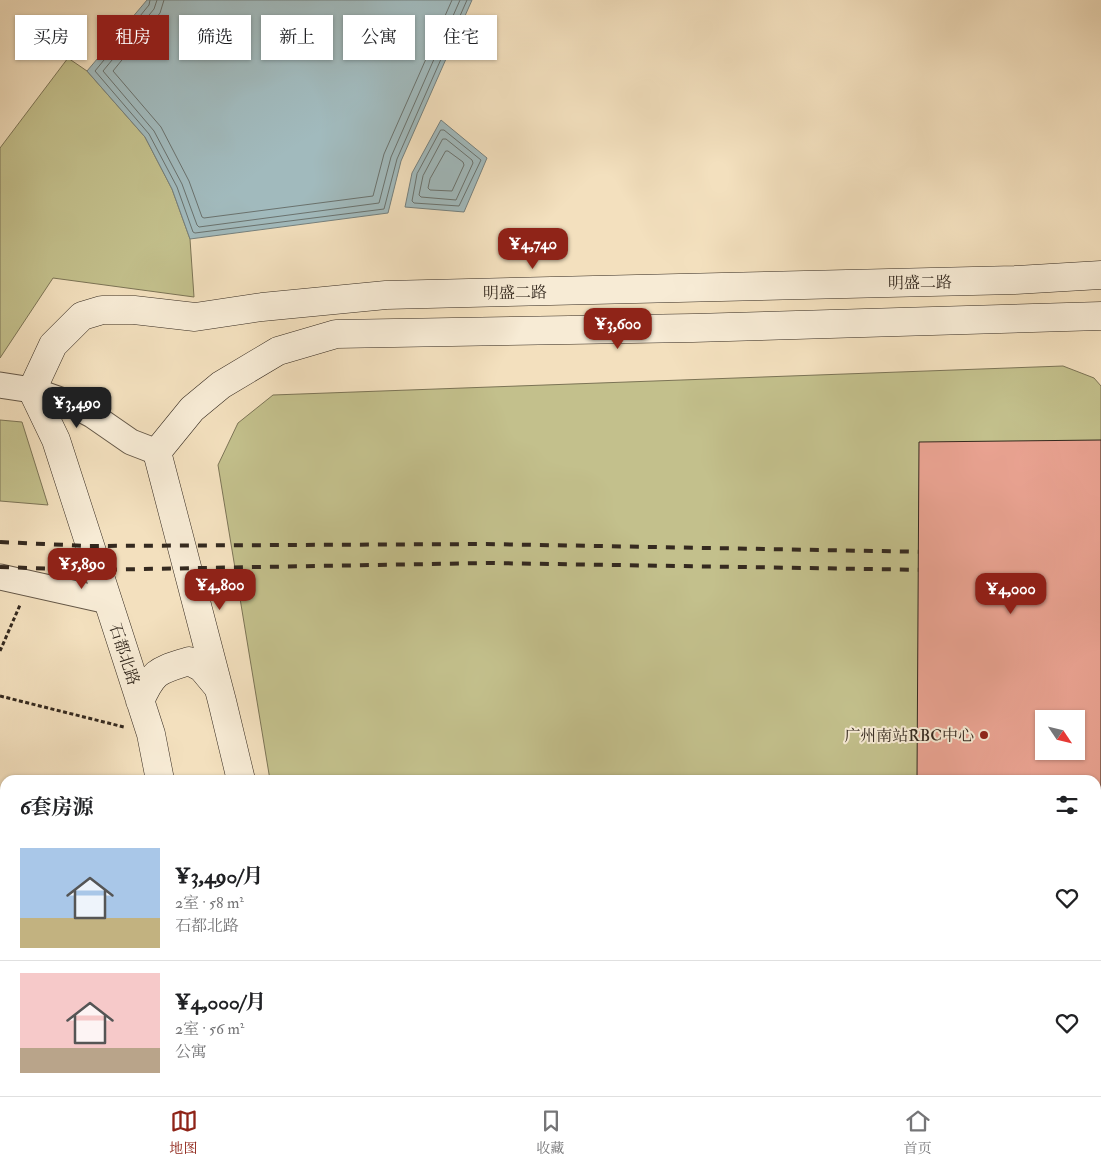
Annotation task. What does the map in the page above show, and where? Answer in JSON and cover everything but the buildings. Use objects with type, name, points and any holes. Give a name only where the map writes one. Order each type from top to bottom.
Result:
[{"type":"street","name":"明盛二路","points":[[32,390],[53,345],[82,316],[102,310],[134,310],[195,316],[262,307],[386,295],[1015,280],[1101,275]]},
{"type":"street","points":[[157,452],[192,409],[221,385],[278,351],[336,334],[683,328],[1101,316]]},
{"type":"street","points":[[0,385],[32,390],[70,402],[131,442],[157,452]]},
{"type":"street","name":"石都北路","points":[[32,390],[56,440],[151,734],[159,775]]},
{"type":"street","points":[[157,452],[240,775]]},
{"type":"street","points":[[0,576],[108,601]]},
{"type":"street","points":[[140,701],[148,683],[160,670],[189,661],[202,668],[217,686]]},
{"type":"path","points":[[0,651],[29,583]]},
{"type":"path","points":[[0,696],[151,734]]},
{"type":"shaded area","points":[[66,60],[71,60],[87,71],[145,137],[172,189],[190,239],[194,297],[53,278],[0,358],[0,148]]},
{"type":"shaded area","points":[[1063,366],[1094,378],[1101,386],[1101,459],[928,775],[269,775],[218,465],[238,423],[273,395]]},
{"type":"shaded area","points":[[0,420],[22,422],[48,505],[0,501]]},
{"type":"water","points":[[147,0],[472,0],[465,15],[425,15],[425,60],[446,60],[401,161],[388,213],[190,239],[172,189],[145,137],[87,71],[97,59],[169,60],[169,15],[134,15]]},
{"type":"water","points":[[441,120],[487,158],[464,212],[405,207],[412,173]]},
{"type":"railway","points":[[0,542],[88,546],[486,544],[931,552]]},
{"type":"railway","points":[[0,567],[87,570],[488,563],[931,570]]},
{"type":"place","name":"广州南站RBC中心","points":[[984,735]]}]
